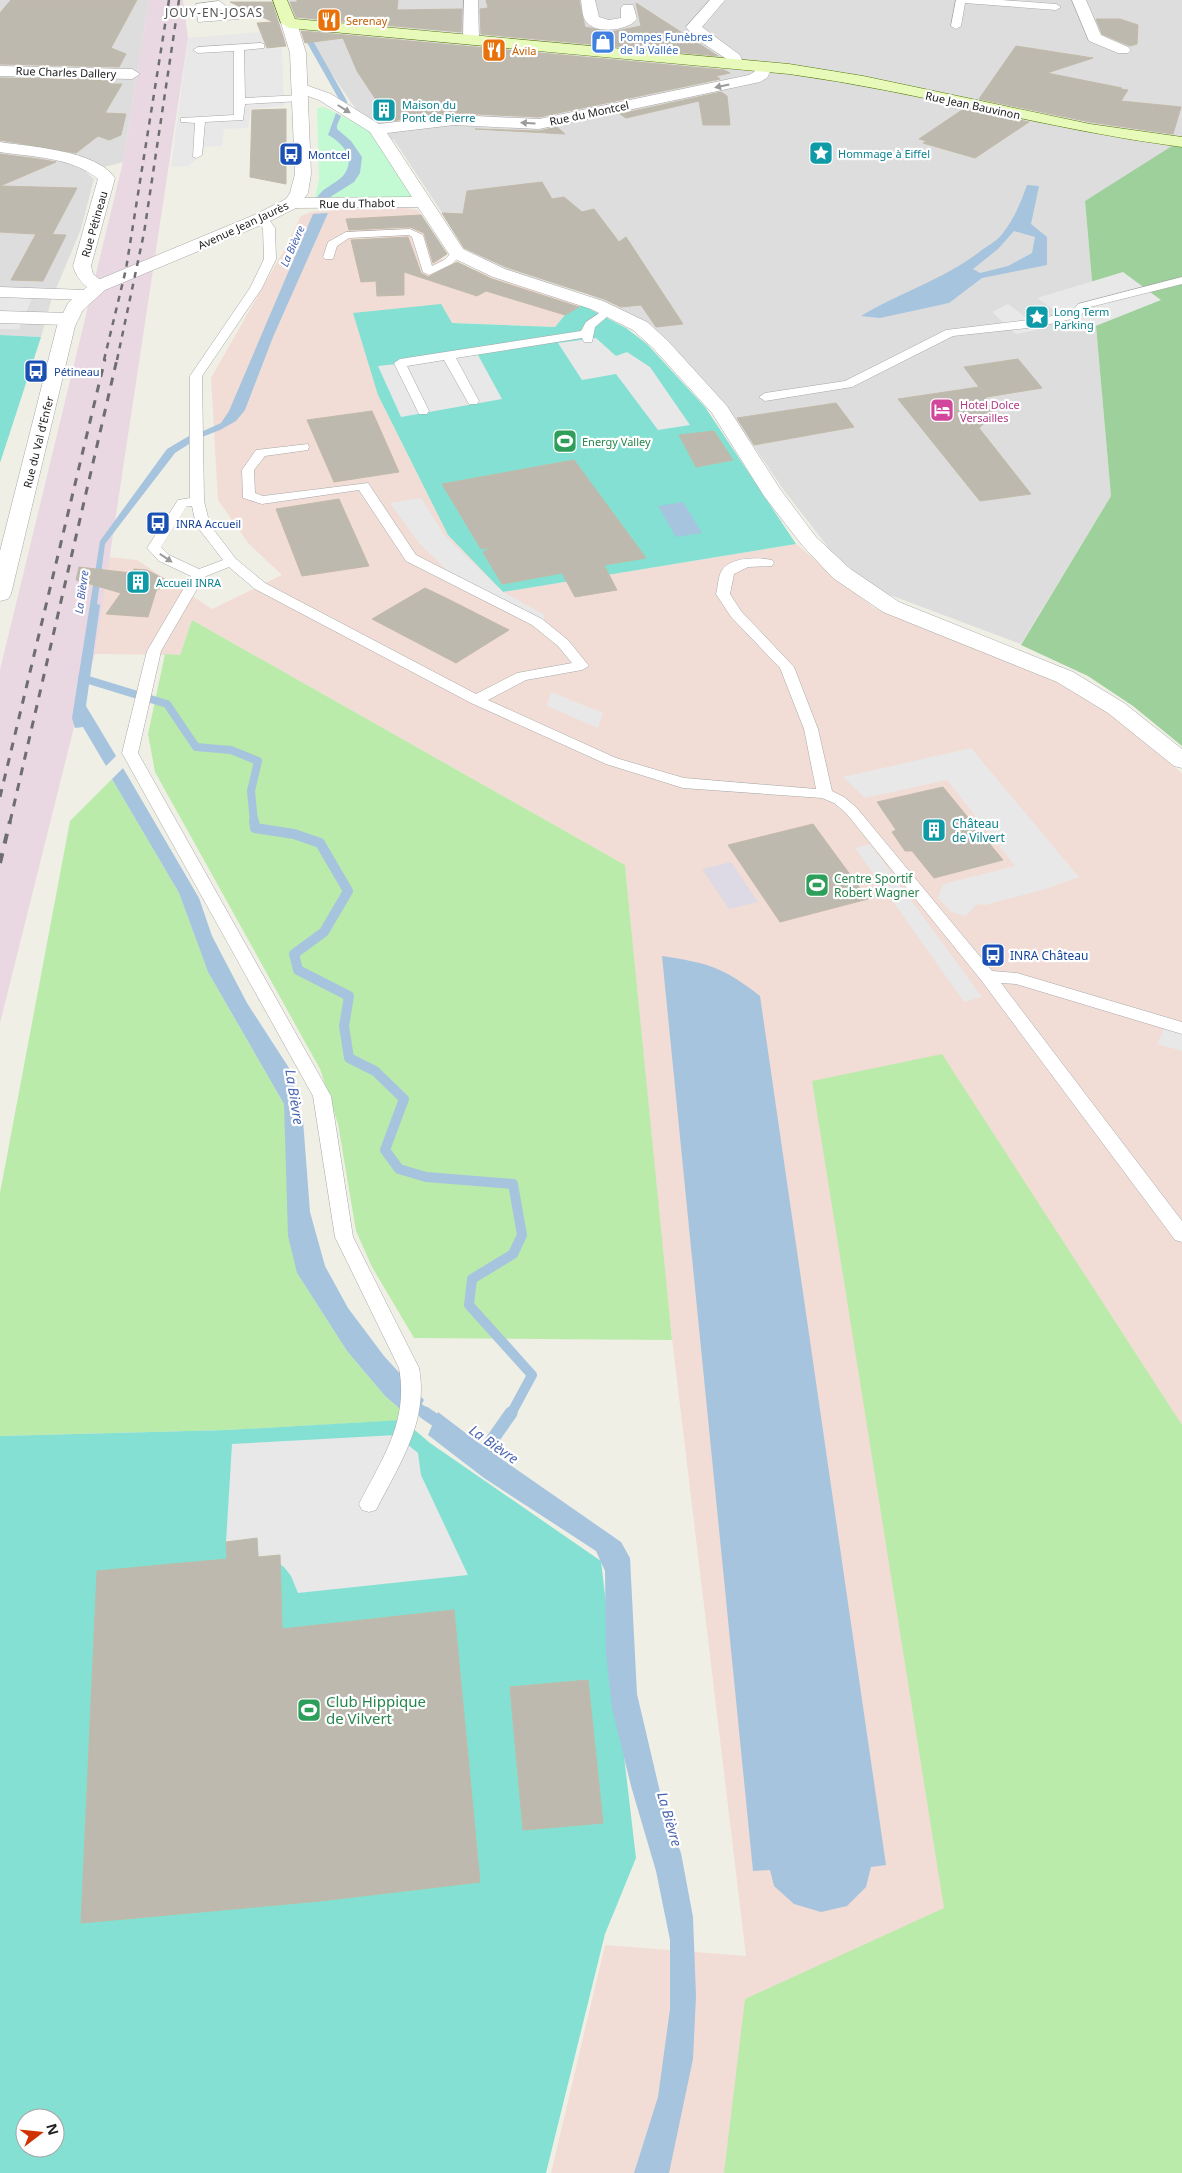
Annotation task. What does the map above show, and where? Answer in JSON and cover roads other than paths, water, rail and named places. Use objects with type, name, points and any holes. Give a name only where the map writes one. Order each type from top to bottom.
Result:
[{"type":"main road","name":"Avenue Jean Jaurès","points":[[280,0],[289,23]]},
{"type":"main road","name":"Rue Jean Bauvinon","points":[[289,23],[815,73],[1045,120],[1182,142]]},
{"type":"street","points":[[471,0],[471,39]]},
{"type":"street","points":[[588,0],[592,19],[600,24],[624,23],[629,19],[628,8]]},
{"type":"street","points":[[718,0],[694,27],[700,35],[735,58],[736,65]]},
{"type":"street","points":[[1079,0],[1094,38],[1123,50]]},
{"type":"street","name":"Avenue Jean Jaurès","points":[[92,291],[260,220],[292,203],[299,193],[303,174],[298,53],[289,23]]},
{"type":"street","name":"Rue du Montcel","points":[[376,129],[454,120],[539,124],[754,79],[761,75],[764,68]]},
{"type":"street","name":"Rue Charles Dallery","points":[[0,71],[132,74]]},
{"type":"street","points":[[300,93],[325,97],[376,129],[457,253],[499,274],[597,305],[640,326],[660,344],[720,410],[771,492],[809,541],[841,573],[891,606],[1065,677],[1116,708],[1182,761]]},
{"type":"street","name":"Rue Pétineau","points":[[0,147],[88,164],[101,171],[107,178],[82,266],[92,291]]},
{"type":"street","name":"Rue du Thabot","points":[[292,203],[422,202]]},
{"type":"street","points":[[0,292],[92,291]]},
{"type":"street","name":"Rue du Val d'Enfer","points":[[0,594],[68,319],[92,291]]},
{"type":"street","points":[[0,317],[68,319]]},
{"type":"lane","points":[[956,26],[963,0],[1056,7]]},
{"type":"lane","points":[[214,39],[215,49]]},
{"type":"lane","points":[[198,50],[261,46]]},
{"type":"lane","points":[[185,120],[239,118],[239,48]]},
{"type":"lane","points":[[240,101],[300,93]]},
{"type":"lane","points":[[197,154],[200,120]]},
{"type":"lane","points":[[260,220],[266,223],[269,228],[270,259],[256,288],[196,376],[197,501],[203,525],[231,562],[260,586],[476,700],[611,761],[648,774],[683,783],[825,794],[839,800],[851,810],[987,976],[1182,1236]]},
{"type":"lane","points":[[329,257],[332,244],[346,235],[410,232],[417,235],[424,262],[429,272],[448,262],[457,253]]},
{"type":"lane","points":[[765,397],[848,384],[950,333],[1036,323],[1076,315],[1082,306],[1182,280]]},
{"type":"lane","points":[[424,411],[400,363],[587,336],[590,326],[608,311]]},
{"type":"lane","points":[[448,355],[473,401]]},
{"type":"lane","points":[[303,447],[261,453],[248,470],[248,495],[262,500],[363,486],[411,558],[537,622],[563,643],[582,666],[522,676],[476,700]]},
{"type":"lane","points":[[197,501],[183,503],[154,548],[164,558],[200,574]]},
{"type":"lane","points":[[231,562],[200,574],[154,651],[130,753],[322,1096],[344,1237],[409,1368],[413,1381],[410,1422],[369,1504]]},
{"type":"lane","points":[[767,563],[748,562],[736,566],[728,572],[723,594],[736,614],[787,667],[811,729],[825,794]]},
{"type":"lane","points":[[987,976],[1017,979],[1182,1028]]},
{"type":"water","points":[[336,113],[341,116],[337,129],[351,141],[362,157],[360,173],[354,182],[327,199],[316,199],[343,176],[349,164],[343,147],[328,135]]},
{"type":"water","points":[[1027,185],[1039,186],[1031,224],[1047,237],[1047,265],[982,278],[949,303],[880,318],[861,316],[953,269],[1001,236],[1011,222]],"holes":[[[1014,231],[1035,237],[1032,253],[1008,266],[980,273],[973,269],[998,249]]]},
{"type":"water","points":[[328,213],[273,337],[245,410],[236,421],[202,437],[201,432],[221,423],[229,411],[313,214]]},
{"type":"water","points":[[189,436],[189,444],[175,453],[105,544],[97,604],[100,605],[86,706],[116,756],[106,766],[83,727],[75,728],[72,718],[100,541],[167,449]]},
{"type":"water","points":[[683,502],[702,533],[676,537],[658,506]]},
{"type":"water","points":[[123,768],[199,898],[212,936],[247,1003],[289,1068],[303,1120],[310,1212],[325,1266],[348,1308],[384,1356],[424,1400],[413,1420],[385,1396],[347,1351],[297,1273],[288,1236],[284,1104],[208,972],[179,893],[112,779]]},
{"type":"water","points":[[662,956],[692,961],[725,972],[760,996],[886,1865],[871,1867],[866,1887],[847,1906],[821,1912],[794,1904],[774,1886],[770,1870],[753,1871]]},
{"type":"water","points":[[438,1412],[480,1444],[621,1542],[630,1558],[637,1694],[664,1809],[681,1853],[693,1917],[696,1996],[693,2059],[669,2173],[634,2173],[658,2097],[670,2009],[670,1940],[656,1871],[631,1786],[612,1708],[606,1653],[605,1571],[596,1551],[484,1478],[428,1435]]},
{"type":"waterway","name":"La Bièvre","points":[[309,40],[344,102]]},
{"type":"waterway","points":[[82,678],[167,704],[196,747],[231,750],[258,761],[251,791],[254,822]]},
{"type":"waterway","points":[[254,821],[255,828],[294,834],[320,843],[348,891],[324,932],[294,954],[298,970],[349,996],[344,1026],[349,1058],[375,1071],[404,1099],[385,1150],[399,1169],[426,1177],[513,1184],[522,1235],[513,1254],[472,1279],[469,1305],[532,1375],[511,1414]]},
{"type":"waterway","name":"La Bièvre","points":[[409,1401],[427,1414]]},
{"type":"waterway","name":"La Bièvre","points":[[425,1413],[444,1426]]},
{"type":"waterway","points":[[483,1453],[511,1413]]},
{"type":"railway","points":[[104,360],[126,269],[169,0]]},
{"type":"railway","points":[[117,360],[144,233],[179,0]]},
{"type":"railway","points":[[0,797],[105,359]]},
{"type":"railway","points":[[10,822],[117,359]]},
{"type":"railway","points":[[0,863],[10,821]]},
{"type":"place","name":"Serenay","points":[[329,20]]},
{"type":"place","name":"Pompes Funèbres de la Vallée","points":[[603,42]]},
{"type":"place","name":"Ávila","points":[[494,50]]},
{"type":"place","name":"Maison du Pont de Pierre","points":[[384,110]]},
{"type":"place","name":"Hommage à Eiffel","points":[[821,153]]},
{"type":"place","name":"Montcel","points":[[291,154]]},
{"type":"place","name":"Long Term Parking","points":[[1037,317]]},
{"type":"place","name":"Pétineau","points":[[36,371]]},
{"type":"place","name":"Hotel Dolce Versailles","points":[[942,410]]},
{"type":"place","name":"Energy Valley","points":[[565,441]]},
{"type":"place","name":"INRA Accueil","points":[[158,523]]},
{"type":"place","name":"Accueil INRA","points":[[138,582]]},
{"type":"place","name":"Château de Vilvert","points":[[934,830]]},
{"type":"place","name":"Centre Sportif Robert Wagner","points":[[817,885]]},
{"type":"place","name":"INRA Château","points":[[993,955]]},
{"type":"place","name":"Club Hippique de Vilvert","points":[[309,1710]]},
{"type":"district","name":"JOUY-EN-JOSAS","points":[[214,12]]}]
